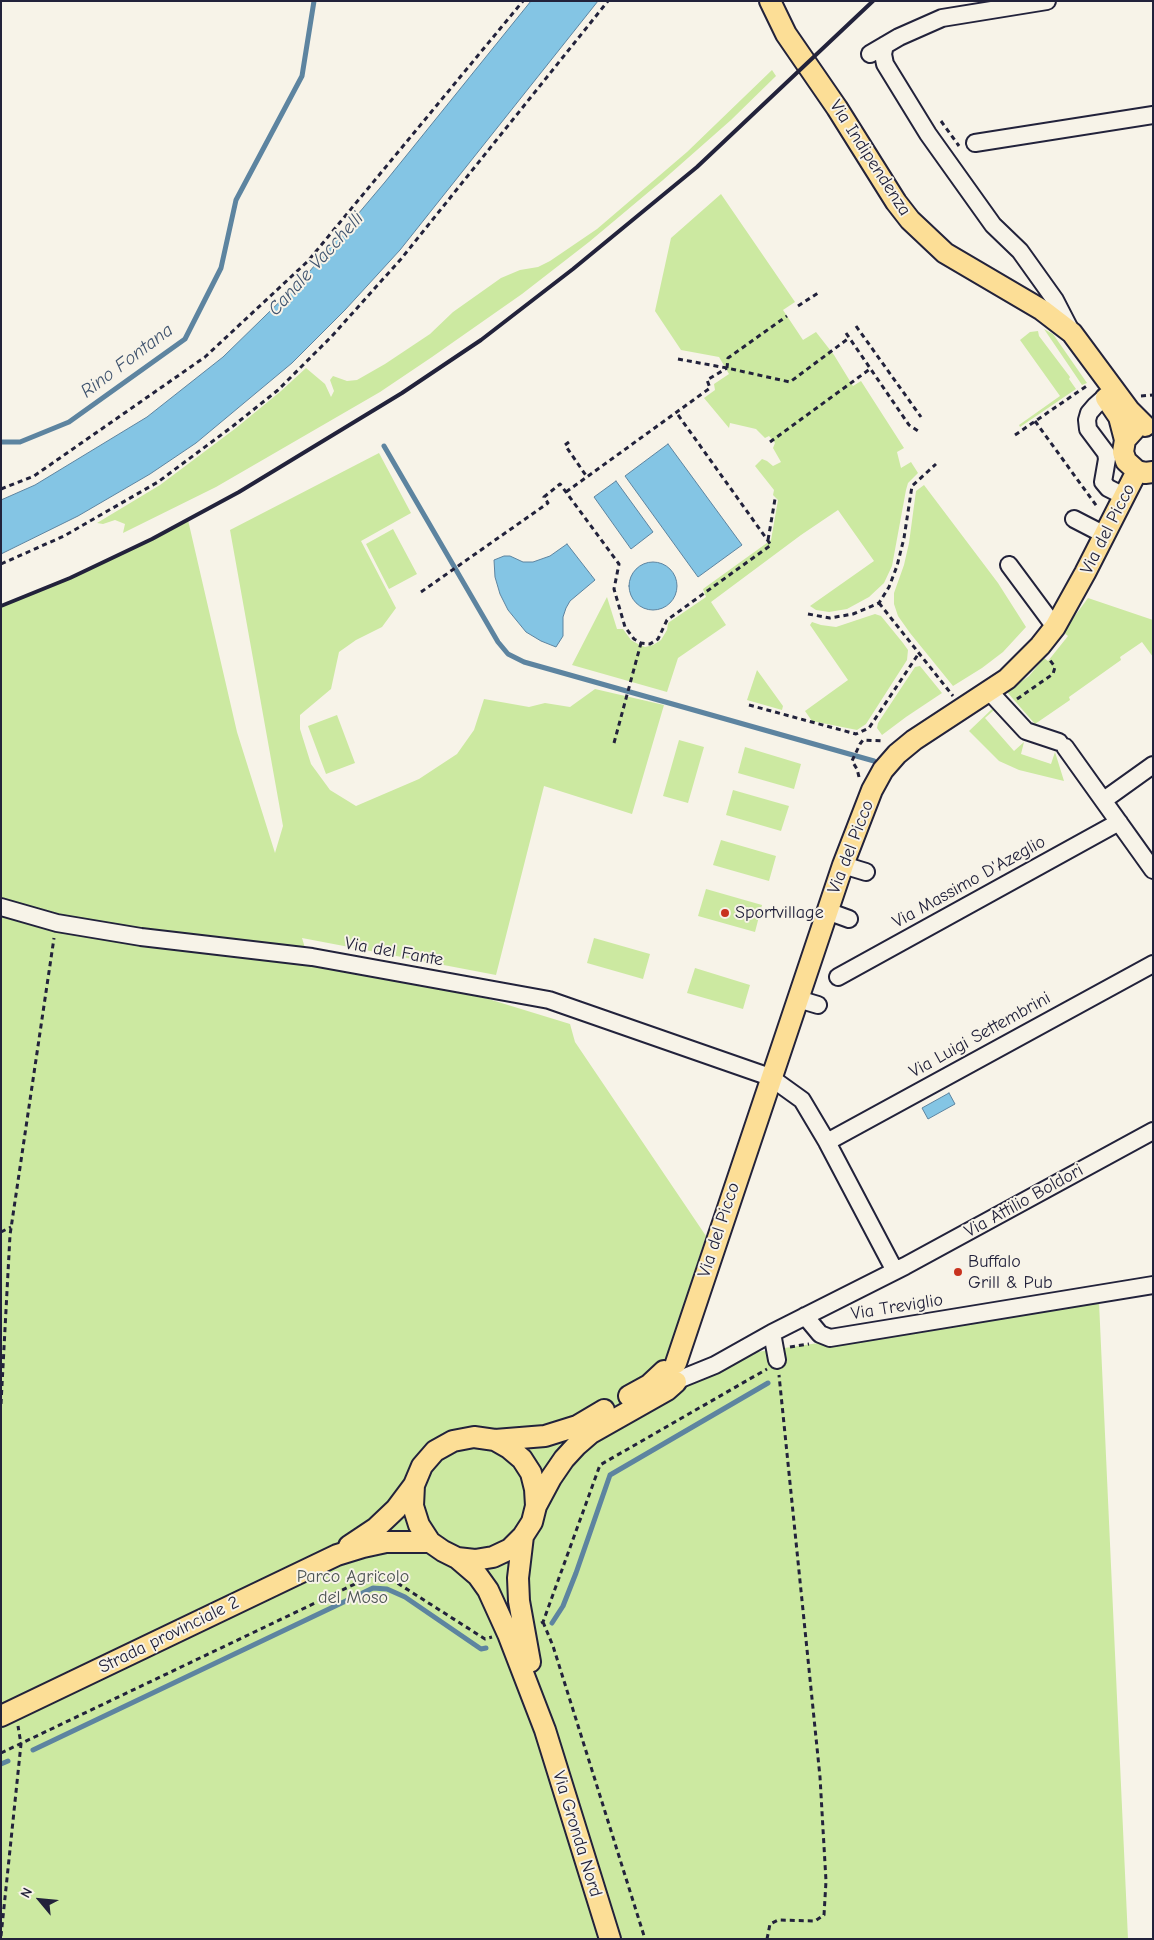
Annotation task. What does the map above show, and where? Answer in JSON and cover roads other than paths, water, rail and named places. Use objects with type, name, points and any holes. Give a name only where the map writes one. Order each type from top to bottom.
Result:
[{"type":"main road","name":"Via Indipendenza","points":[[770,1],[786,34],[837,108],[896,202],[910,220],[945,253],[1052,317],[1072,334],[1129,410],[1149,427]]},
{"type":"main road","name":"Via Indipendenza","points":[[1052,317],[1073,352],[1119,417],[1125,440],[1123,452],[1126,461],[1145,471]]},
{"type":"main road","points":[[1125,440],[1136,429],[1149,427]]},
{"type":"main road","name":"Via del Picco","points":[[675,1372],[773,1080],[785,1035],[842,865],[866,805],[883,770],[897,754],[914,740],[957,697],[989,691],[1024,664],[1055,627],[1086,573],[1097,531],[1145,471]]},
{"type":"main road","name":"Via Attilio Boldori","points":[[494,1440],[545,1436],[577,1426],[675,1372]]},
{"type":"main road","name":"Via Attilio Boldori","points":[[536,1506],[564,1459],[576,1446],[591,1433],[667,1390],[675,1372]]},
{"type":"main road","points":[[337,1555],[376,1528],[396,1509],[414,1485],[422,1466],[435,1451],[453,1441],[474,1437],[494,1440],[509,1448],[522,1459],[531,1473],[535,1489],[536,1506],[532,1522],[523,1536],[510,1549],[493,1557],[475,1560],[457,1558],[430,1542],[419,1525],[413,1506],[414,1485]]},
{"type":"main road","name":"Via Gronda Nord","points":[[523,1536],[518,1578],[518,1601],[522,1629],[545,1730]]},
{"type":"main road","points":[[337,1555],[363,1546],[386,1542],[430,1542]]},
{"type":"main road","name":"Strada provinciale 2","points":[[8,1712],[337,1555]]},
{"type":"main road","name":"Via Gronda Nord","points":[[457,1558],[478,1576],[497,1607],[545,1730],[610,1939]]},
{"type":"street","points":[[870,54],[942,18],[1047,1]]},
{"type":"street","name":"Via Indipendenza","points":[[885,45],[883,54],[885,64],[928,134],[990,220],[1031,266],[1055,300],[1072,334]]},
{"type":"street","points":[[970,148],[1153,115]]},
{"type":"street","points":[[1100,389],[1095,406],[1089,413],[1087,420],[1088,428],[1106,453],[1105,486],[1124,496]]},
{"type":"street","points":[[1074,520],[1097,531]]},
{"type":"street","points":[[1009,564],[1055,627]]},
{"type":"street","points":[[989,691],[1026,731],[1062,745],[1104,800],[1153,870]]},
{"type":"street","points":[[1104,800],[1153,766]]},
{"type":"street","name":"Via Massimo D'Azeglio","points":[[838,977],[1119,822]]},
{"type":"street","points":[[842,865],[866,872]]},
{"type":"street","name":"Via del Fante","points":[[1,907],[57,923],[140,937],[312,957],[549,1000],[773,1080]]},
{"type":"street","points":[[827,911],[849,919]]},
{"type":"street","name":"Via Luigi Settembrini","points":[[827,1142],[1153,964]]},
{"type":"street","points":[[798,999],[818,1005]]},
{"type":"street","points":[[773,1080],[802,1100],[827,1142],[895,1271]]},
{"type":"street","name":"Via Attilio Boldori","points":[[675,1372],[714,1365],[772,1333],[895,1271],[1153,1131]]},
{"type":"street","name":"Via Treviglio","points":[[806,1316],[820,1334],[830,1338],[1153,1285]]},
{"type":"street","points":[[772,1333],[777,1360]]},
{"type":"water","name":"Canale Vacchelli","points":[[531,1],[598,1],[400,250],[345,310],[292,363],[196,443],[150,474],[78,516],[1,554],[1,500],[35,485],[147,417],[223,357],[304,278],[385,182]]},
{"type":"water","points":[[668,444],[742,545],[698,577],[625,476]]},
{"type":"water","points":[[616,481],[653,532],[631,549],[594,497]]},
{"type":"water","points":[[567,544],[595,580],[570,601],[563,617],[563,636],[556,647],[526,632],[508,610],[500,594],[495,577],[494,560],[510,556],[523,562],[533,562],[550,556]]},
{"type":"water","points":[[648,562],[658,562],[670,569],[677,581],[677,591],[670,603],[658,610],[648,610],[640,606],[633,599],[629,591],[629,581],[633,573],[640,566]]},
{"type":"water","points":[[949,1093],[955,1104],[928,1119],[922,1108]]},
{"type":"waterway","name":"Rino Fontana","points":[[1,442],[20,442],[69,422],[185,339],[221,268],[236,200],[302,76],[314,1]]},
{"type":"waterway","points":[[384,446],[498,642],[508,654],[524,662],[874,761]]},
{"type":"waterway","points":[[552,1623],[563,1606],[576,1573],[610,1475],[768,1383]]},
{"type":"waterway","points":[[33,1750],[373,1588],[387,1589],[405,1597],[481,1649],[486,1648]]},
{"type":"waterway","points":[[1,1764],[8,1761]]},
{"type":"railway","points":[[1,606],[70,578],[152,539],[239,492],[402,393],[481,340],[573,269],[697,167],[873,1]]},
{"type":"place","name":"Sportvillage","points":[[725,913]]},
{"type":"place","name":"Buffalo Grill & Pub","points":[[958,1272]]},
{"type":"park label","name":"Parco Agricolo del Moso","points":[[353,1587]]}]
